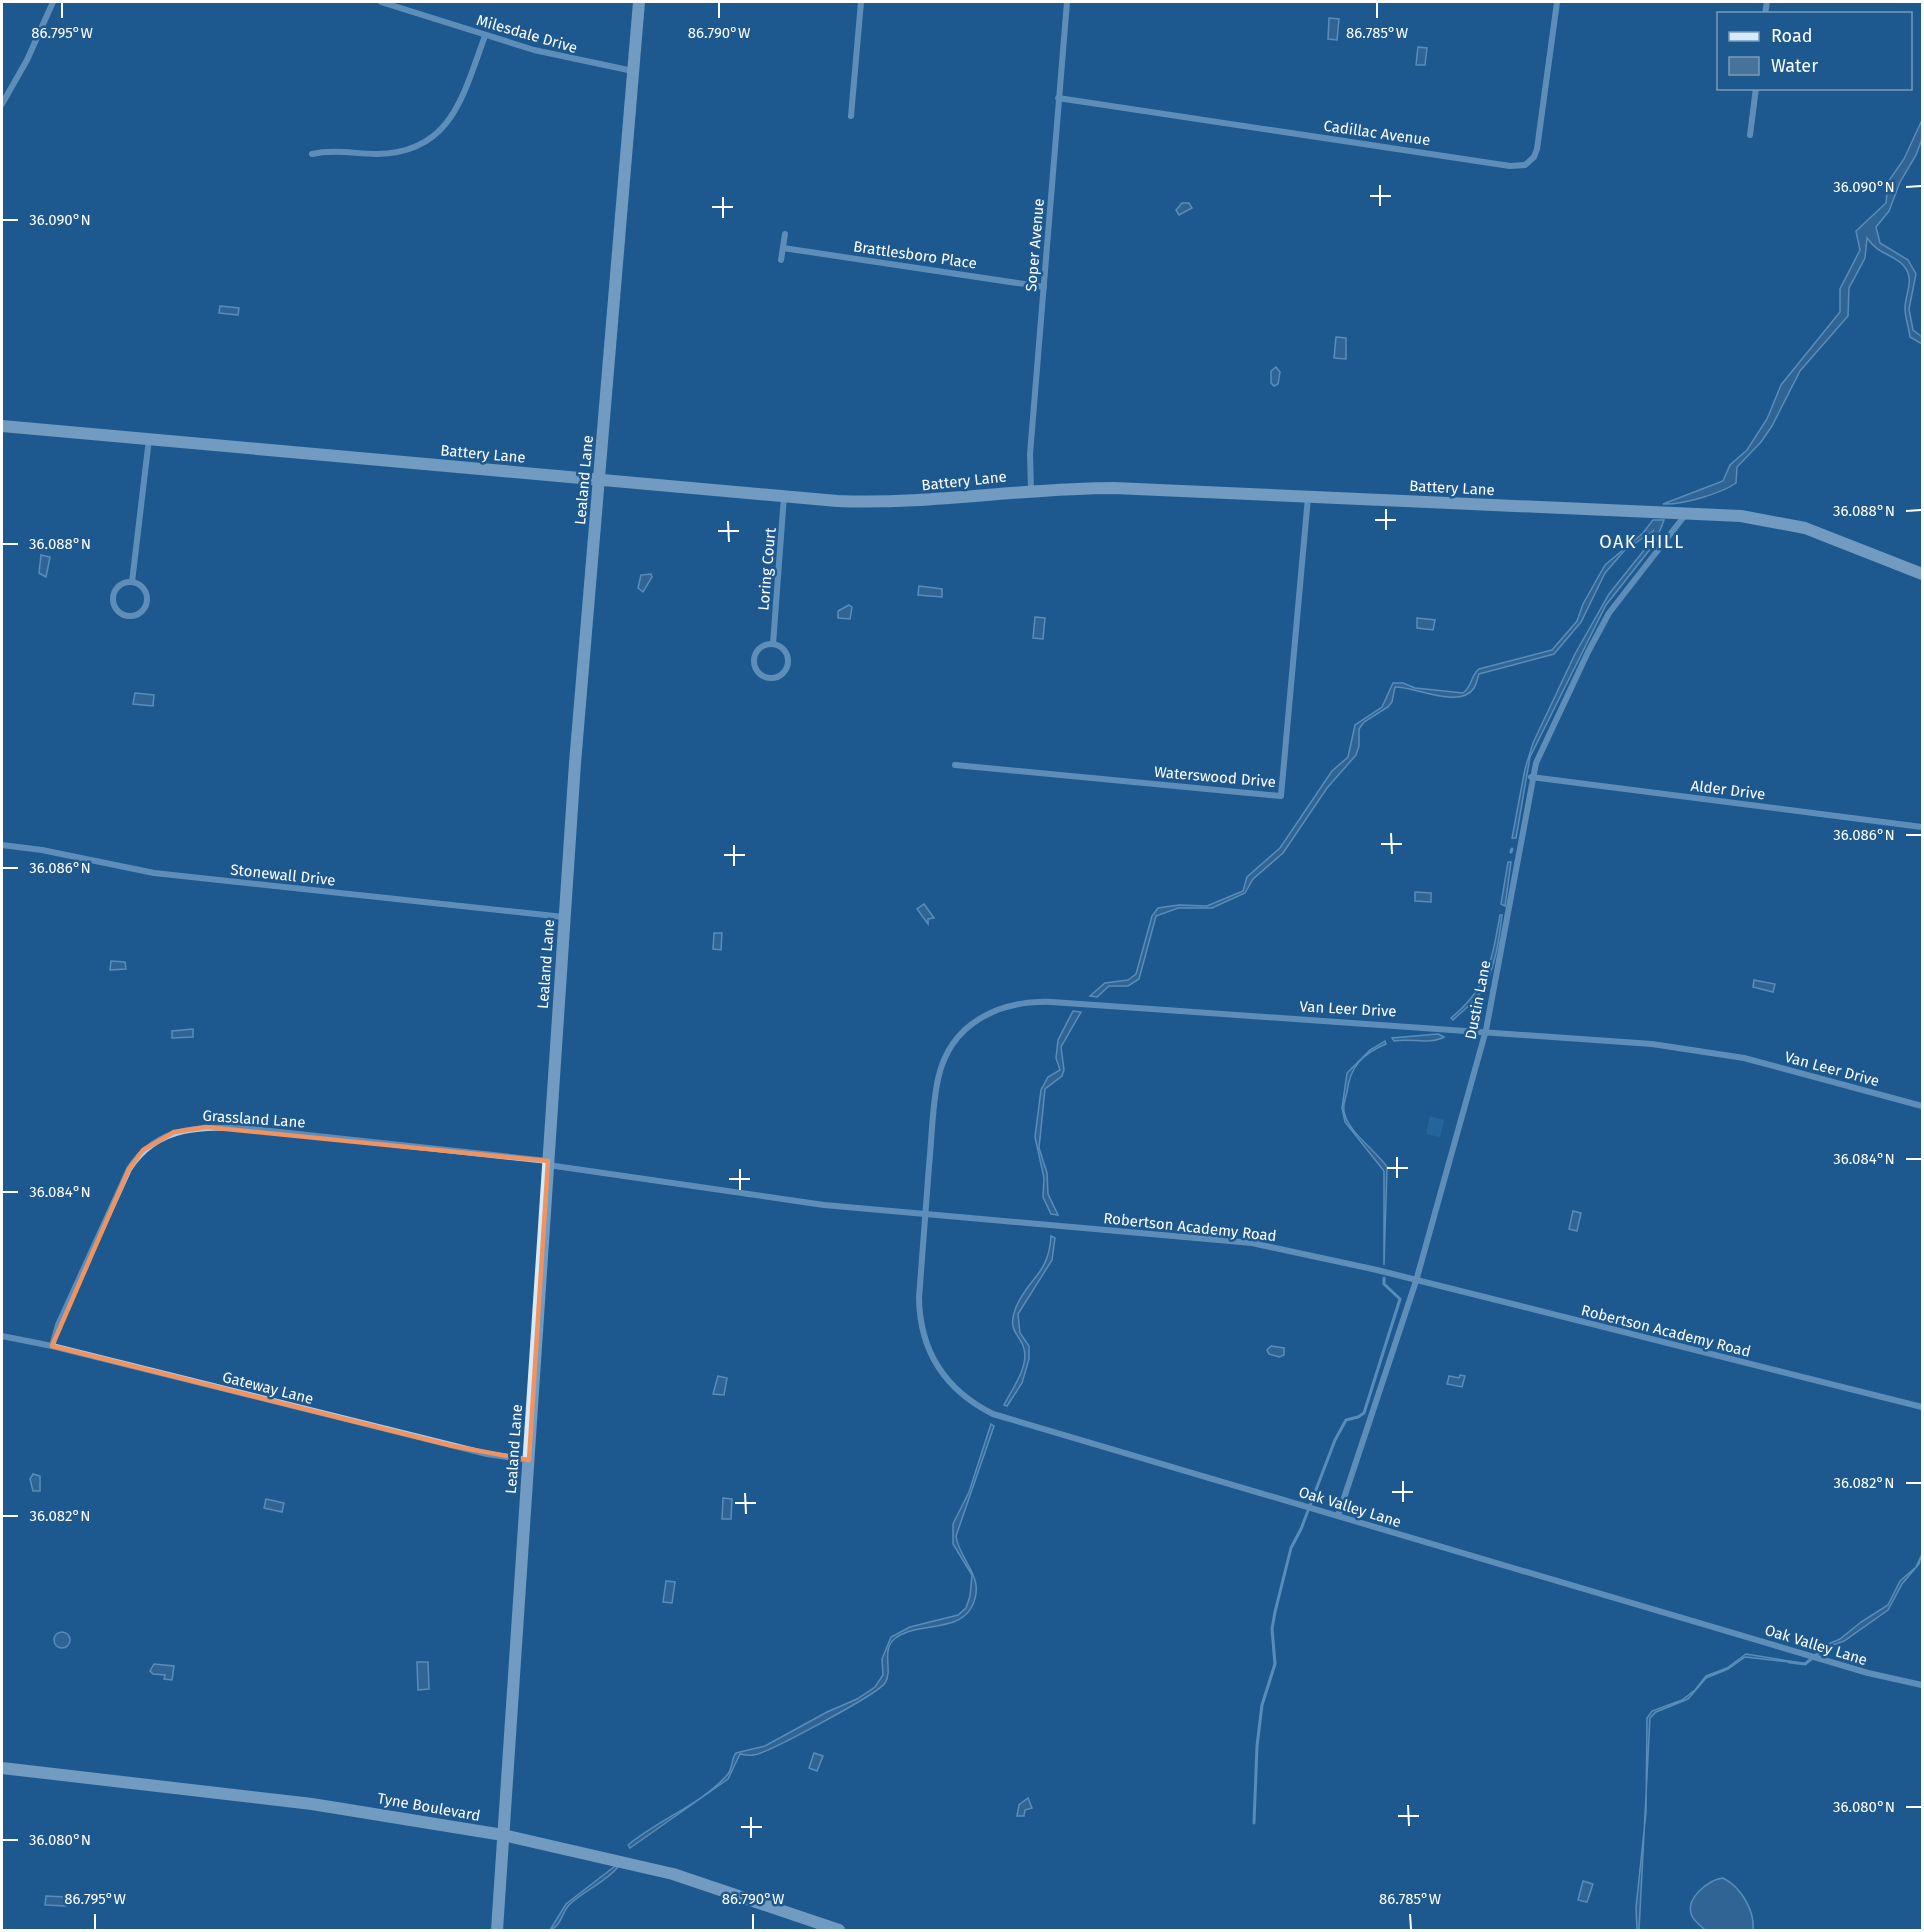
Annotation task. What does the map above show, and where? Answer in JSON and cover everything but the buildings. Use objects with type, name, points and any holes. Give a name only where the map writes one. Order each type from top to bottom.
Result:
[{"type":"street","points":[[2,104],[27,60],[53,2]]},
{"type":"street","name":"Milesdale Drive","points":[[381,2],[485,36],[561,57],[633,72]]},
{"type":"street","name":"Lealand Lane","points":[[497,1930],[564,917],[639,2]]},
{"type":"street","points":[[851,116],[861,2]]},
{"type":"street","name":"Soper Avenue","points":[[1031,490],[1030,454],[1066,2]]},
{"type":"street","name":"Cadillac Avenue","points":[[1058,98],[1491,163],[1526,165],[1534,157],[1537,149],[1557,2]]},
{"type":"street","points":[[312,154],[330,151],[387,154],[413,149],[428,142],[454,114],[485,36]]},
{"type":"street","points":[[1750,135],[1756,90]]},
{"type":"street","points":[[781,260],[785,234]]},
{"type":"street","name":"Brattlesboro Place","points":[[783,248],[1044,287]]},
{"type":"street","name":"Battery Lane","points":[[2,426],[784,496],[901,502],[1031,490],[1131,488],[1741,516],[1785,523],[1819,533],[1923,574]]},
{"type":"street","points":[[132,582],[149,439]]},
{"type":"street","name":"Loring Court","points":[[772,644],[784,496]]},
{"type":"street","name":"Waterswood Drive","points":[[956,765],[1281,796],[1308,496]]},
{"type":"street","name":"Dustin Lane","points":[[1338,1516],[1416,1281],[1486,1030],[1531,777],[1557,714],[1610,613],[1686,514]]},
{"type":"street","points":[[132,582],[143,588],[147,601],[142,611],[130,616],[118,611],[114,597],[120,585],[132,582]]},
{"type":"street","points":[[772,644],[785,651],[788,663],[780,676],[768,678],[758,673],[754,658],[761,647],[772,644]]},
{"type":"street","name":"Alder Drive","points":[[1531,777],[1923,827]]},
{"type":"street","name":"Stonewall Drive","points":[[2,845],[42,850],[154,873],[564,917]]},
{"type":"street","name":"Van Leer Drive","points":[[925,1214],[934,1103],[941,1068],[949,1052],[966,1031],[985,1015],[1008,1004],[1052,1002],[1634,1041],[1744,1058],[1923,1106]]},
{"type":"street","name":"Grassland Lane","points":[[52,1346],[76,1284],[129,1169],[143,1150],[174,1132],[206,1127],[252,1129],[548,1163]]},
{"type":"street","name":"Robertson Academy Road","points":[[548,1163],[785,1200],[1233,1241],[1320,1257],[1923,1407]]},
{"type":"street","name":"Oak Valley Lane","points":[[925,1214],[919,1298],[921,1328],[934,1363],[951,1385],[965,1397],[1005,1418],[1868,1673],[1923,1685]]},
{"type":"street","name":"Gateway Lane","points":[[2,1336],[52,1346],[476,1452],[529,1460]]},
{"type":"street","name":"Tyne Boulevard","points":[[2,1768],[312,1804],[503,1834],[673,1874],[839,1930]]},
{"type":"highlighted area","points":[[206,1127],[252,1129],[548,1161],[529,1460],[453,1446],[52,1346],[129,1169],[143,1150],[174,1132]]},
{"type":"shaded area","points":[[1430,1116],[1444,1120],[1440,1137],[1426,1134]]},
{"type":"water","points":[[1329,18],[1339,19],[1337,40],[1328,39]]},
{"type":"water","points":[[1418,47],[1427,48],[1425,65],[1416,65]]},
{"type":"water","points":[[1922,120],[1922,139],[1916,155],[1900,182],[1889,211],[1876,227],[1880,243],[1908,260],[1916,274],[1909,309],[1913,330],[1922,337],[1922,344],[1910,337],[1905,312],[1909,285],[1906,268],[1896,259],[1876,248],[1867,238],[1865,258],[1849,288],[1848,316],[1800,371],[1772,426],[1761,442],[1737,467],[1736,483],[1701,498],[1663,504],[1723,481],[1730,465],[1747,450],[1767,419],[1781,385],[1840,312],[1840,289],[1860,250],[1856,231],[1886,203],[1888,182],[1904,159]]},
{"type":"water","points":[[1182,203],[1189,203],[1192,208],[1179,215],[1176,210]]},
{"type":"water","points":[[220,306],[239,308],[238,315],[219,313]]},
{"type":"water","points":[[1336,337],[1346,338],[1346,359],[1334,358]]},
{"type":"water","points":[[1276,367],[1280,372],[1278,384],[1274,386],[1271,383],[1271,371]]},
{"type":"water","points":[[1653,520],[1664,520],[1655,543],[1606,605],[1530,757],[1516,838],[1512,838],[1525,769],[1533,743],[1575,654],[1609,594],[1649,544],[1653,531],[1624,551],[1605,573],[1581,622],[1554,654],[1479,674],[1474,688],[1458,697],[1395,687],[1392,702],[1388,707],[1364,722],[1359,729],[1359,746],[1356,755],[1327,788],[1283,853],[1253,879],[1245,893],[1212,908],[1178,908],[1156,916],[1139,979],[1128,986],[1109,986],[1097,997],[1090,996],[1105,983],[1128,980],[1136,974],[1152,916],[1158,908],[1179,905],[1207,906],[1243,891],[1247,877],[1280,848],[1332,771],[1348,757],[1355,725],[1382,707],[1393,683],[1403,683],[1415,688],[1463,693],[1479,669],[1552,650],[1577,621],[1583,604],[1605,565],[1643,533]]},
{"type":"water","points":[[41,555],[50,557],[46,577],[39,573]]},
{"type":"water","points":[[651,574],[652,577],[643,592],[638,588],[641,575]]},
{"type":"water","points":[[919,586],[942,589],[942,597],[918,595]]},
{"type":"water","points":[[849,605],[852,607],[850,619],[838,618],[838,611]]},
{"type":"water","points":[[1035,617],[1045,618],[1043,639],[1033,638]]},
{"type":"water","points":[[1417,618],[1435,620],[1433,630],[1417,628]]},
{"type":"water","points":[[135,693],[154,695],[153,706],[133,704]]},
{"type":"water","points":[[1508,862],[1511,862],[1505,906],[1501,904]]},
{"type":"water","points":[[1415,892],[1431,893],[1431,902],[1415,901]]},
{"type":"water","points":[[924,904],[934,918],[928,919],[928,924],[917,909]]},
{"type":"water","points":[[1500,915],[1502,915],[1498,945],[1485,985],[1471,1004],[1453,1020],[1451,1018],[1473,996],[1481,984],[1491,959]]},
{"type":"water","points":[[714,933],[722,933],[721,950],[713,949]]},
{"type":"water","points":[[111,961],[125,962],[126,969],[110,970]]},
{"type":"water","points":[[1754,980],[1775,984],[1773,992],[1753,987]]},
{"type":"water","points":[[1073,1011],[1081,1012],[1061,1047],[1064,1070],[1062,1076],[1045,1089],[1039,1148],[1047,1173],[1048,1194],[1058,1215],[1051,1214],[1043,1197],[1044,1178],[1035,1137],[1041,1090],[1048,1077],[1060,1070],[1056,1058],[1058,1040]]},
{"type":"water","points":[[193,1029],[193,1037],[172,1038],[172,1031]]},
{"type":"water","points":[[1438,1034],[1444,1037],[1426,1041],[1394,1041],[1392,1038]]},
{"type":"water","points":[[1385,1041],[1386,1044],[1370,1052],[1354,1068],[1344,1104],[1344,1112],[1352,1128],[1387,1167],[1384,1265],[1384,1171],[1345,1122],[1342,1108],[1347,1073],[1370,1050]]},
{"type":"water","points":[[1573,1211],[1581,1213],[1577,1231],[1569,1229]]},
{"type":"water","points":[[1051,1236],[1055,1238],[1052,1260],[1018,1314],[1020,1333],[1029,1346],[1029,1359],[1022,1383],[1007,1406],[1004,1405],[1019,1378],[1025,1356],[1014,1328],[1013,1317],[1025,1291],[1042,1269]]},
{"type":"water","points":[[1271,1346],[1284,1348],[1284,1355],[1279,1357],[1269,1354],[1267,1350]]},
{"type":"water","points":[[1460,1375],[1465,1376],[1462,1387],[1447,1384],[1449,1376],[1459,1378]]},
{"type":"water","points":[[718,1376],[727,1378],[724,1395],[713,1394]]},
{"type":"water","points":[[991,1424],[994,1426],[956,1536],[958,1545],[975,1579],[975,1597],[965,1616],[948,1624],[906,1632],[897,1637],[889,1647],[885,1683],[878,1689],[844,1710],[763,1752],[754,1755],[740,1754],[728,1779],[630,1848],[628,1845],[640,1836],[717,1785],[730,1771],[736,1753],[765,1746],[827,1712],[857,1699],[875,1687],[883,1675],[882,1659],[891,1637],[910,1627],[958,1615],[966,1608],[972,1575],[953,1544],[953,1524],[969,1492]]},
{"type":"water","points":[[33,1474],[40,1476],[40,1491],[33,1491],[30,1479]]},
{"type":"water","points":[[723,1498],[732,1499],[731,1519],[722,1519]]},
{"type":"water","points":[[266,1499],[284,1503],[282,1512],[264,1508]]},
{"type":"water","points":[[1922,1554],[1919,1564],[1902,1584],[1888,1610],[1844,1641],[1825,1648],[1821,1647],[1840,1639],[1888,1605],[1900,1581],[1916,1567]]},
{"type":"water","points":[[666,1581],[675,1582],[672,1603],[663,1602]]},
{"type":"water","points":[[62,1632],[70,1640],[62,1648],[54,1640]]},
{"type":"water","points":[[1746,1654],[1807,1664],[1745,1657],[1728,1669],[1706,1678],[1688,1699],[1656,1712],[1650,1718],[1646,1791],[1647,1718],[1652,1711],[1682,1700],[1695,1690],[1706,1676],[1727,1668]]},
{"type":"water","points":[[417,1662],[428,1662],[429,1689],[418,1690]]},
{"type":"water","points":[[154,1664],[174,1666],[172,1680],[164,1679],[165,1675],[153,1674],[150,1671]]},
{"type":"water","points":[[814,1753],[823,1756],[817,1771],[809,1768]]},
{"type":"water","points":[[1028,1798],[1032,1808],[1025,1810],[1024,1816],[1017,1816],[1019,1805]]},
{"type":"water","points":[[1644,1829],[1639,1930],[1637,1930],[1636,1908]]},
{"type":"water","points":[[615,1866],[618,1867],[607,1878],[569,1905],[559,1922],[550,1930],[566,1904]]},
{"type":"water","points":[[1723,1878],[1736,1887],[1746,1900],[1752,1915],[1753,1930],[1705,1930],[1693,1918],[1690,1910],[1699,1891],[1711,1882]]},
{"type":"water","points":[[1583,1881],[1593,1884],[1587,1902],[1578,1900]]},
{"type":"water","points":[[46,1896],[66,1897],[66,1906],[45,1905]]},
{"type":"waterway","points":[[1254,1823],[1257,1746],[1262,1705],[1275,1664],[1272,1629],[1275,1612],[1291,1548],[1301,1529],[1335,1440],[1346,1420],[1364,1413],[1400,1299],[1384,1284],[1384,1278]]},
{"type":"waterway","points":[[1789,1662],[1805,1664],[1826,1647]]},
{"type":"district","name":"OAK HILL","points":[[1642,542]]}]
